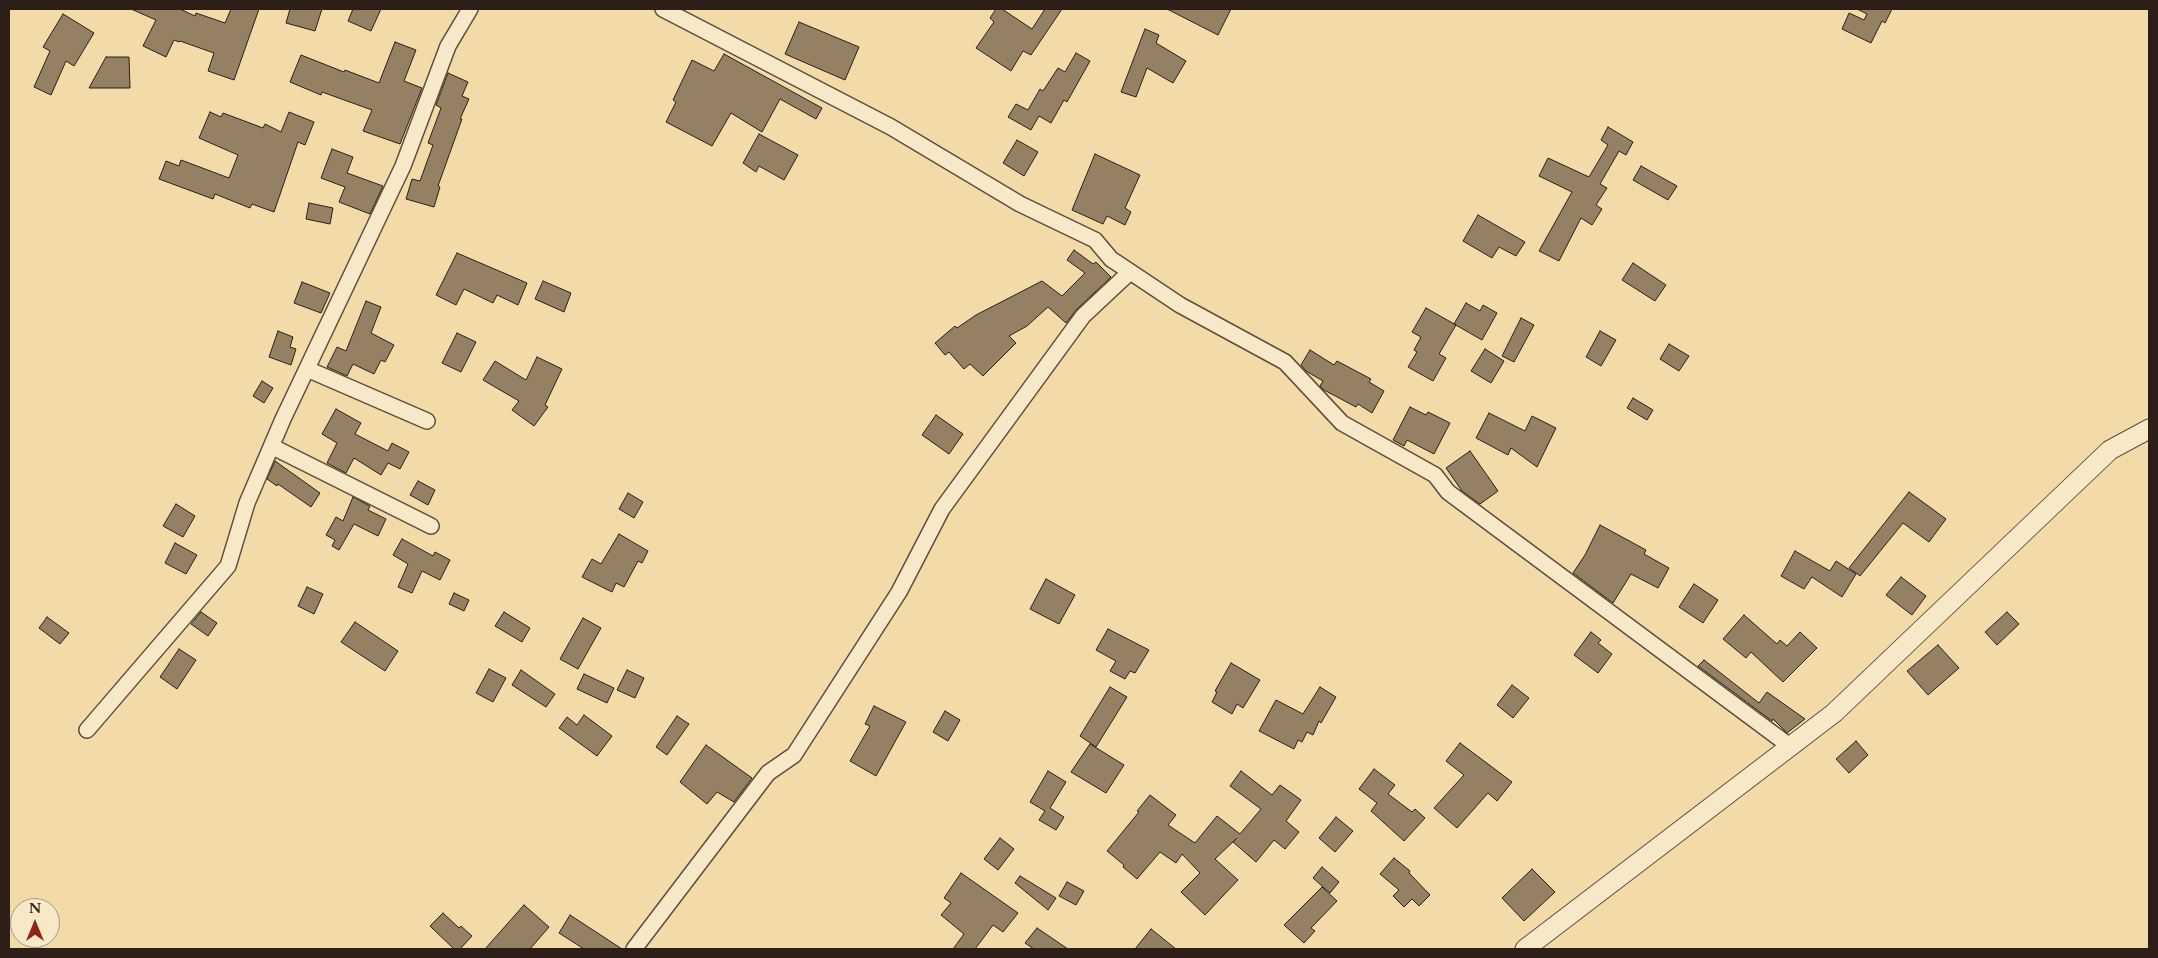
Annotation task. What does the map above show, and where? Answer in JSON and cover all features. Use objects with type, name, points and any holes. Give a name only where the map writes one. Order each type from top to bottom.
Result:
[{"type":"street","points":[[87,730],[228,566],[247,503],[307,369],[403,166],[448,46],[470,9]]},
{"type":"street","points":[[663,9],[891,127],[1020,204],[1095,240],[1111,259],[1180,305],[1285,362],[1342,423],[1435,475],[1448,492],[1791,747]]},
{"type":"street","points":[[634,949],[768,773],[794,755],[900,592],[942,509],[1083,316],[1130,272]]},
{"type":"street","points":[[307,369],[427,421]]},
{"type":"street","points":[[1525,949],[1834,714],[2110,450],[2149,429]]},
{"type":"street","points":[[272,447],[431,526]]},
{"type":"building","points":[[131,9],[180,9],[195,16],[196,13],[225,23],[231,9],[259,9],[234,80],[208,71],[214,53],[174,40],[166,57],[143,46],[156,20]]},
{"type":"building","points":[[290,9],[322,9],[315,31],[286,23]]},
{"type":"building","points":[[353,9],[381,9],[371,31],[348,21]]},
{"type":"building","points":[[996,9],[1002,9],[1032,29],[1045,9],[1062,9],[1031,55],[1023,51],[1011,71],[976,48],[994,22],[990,18]]},
{"type":"building","points":[[1167,9],[1231,9],[1218,35]]},
{"type":"building","points":[[1857,9],[1892,9],[1885,23],[1882,21],[1871,43],[1842,29],[1849,13],[1864,20],[1867,14]]},
{"type":"building","points":[[63,14],[94,33],[74,66],[66,61],[51,95],[34,87],[50,51],[43,47]]},
{"type":"building","points":[[799,22],[859,47],[845,80],[785,54]]},
{"type":"building","points":[[1145,29],[1159,35],[1156,43],[1186,61],[1173,83],[1147,68],[1136,97],[1121,92]]},
{"type":"building","points":[[395,42],[416,50],[404,81],[422,88],[400,144],[363,131],[372,110],[322,92],[321,95],[290,82],[301,55],[379,83]]},
{"type":"building","points":[[1076,53],[1090,61],[1067,102],[1064,100],[1051,123],[1039,116],[1031,130],[1008,117],[1016,104],[1028,110],[1040,89],[1043,91],[1058,68],[1065,72]]},
{"type":"building","points":[[724,54],[822,108],[816,119],[780,99],[762,132],[731,113],[712,146],[666,122],[676,102],[673,100],[692,60],[714,71]]},
{"type":"building","points":[[106,57],[129,57],[130,88],[89,88]]},
{"type":"building","points":[[448,73],[468,82],[462,96],[469,99],[460,119],[462,119],[438,186],[440,187],[434,207],[406,199],[412,179],[420,181],[433,145],[428,143],[441,108],[436,105]]},
{"type":"building","points":[[210,112],[221,117],[223,113],[263,128],[265,124],[281,132],[289,112],[314,122],[305,145],[298,142],[274,212],[252,204],[250,208],[215,194],[213,199],[159,179],[166,161],[179,166],[181,160],[229,178],[238,155],[199,138]]},
{"type":"building","points":[[1608,127],[1633,142],[1626,155],[1619,151],[1600,184],[1607,188],[1596,205],[1602,209],[1592,225],[1581,218],[1559,261],[1539,251],[1572,192],[1539,176],[1548,158],[1589,177],[1608,145],[1601,140]]},
{"type":"building","points":[[759,134],[798,155],[784,180],[759,166],[756,172],[743,163]]},
{"type":"building","points":[[1017,140],[1038,152],[1024,176],[1003,163]]},
{"type":"building","points":[[332,149],[353,157],[347,173],[383,186],[370,214],[339,202],[345,187],[321,178]]},
{"type":"building","points":[[1095,154],[1140,175],[1125,208],[1131,212],[1125,225],[1107,216],[1103,224],[1072,210]]},
{"type":"building","points":[[1641,166],[1677,186],[1668,200],[1633,180]]},
{"type":"building","points":[[309,203],[333,208],[330,224],[306,219]]},
{"type":"building","points":[[1478,215],[1525,242],[1516,256],[1499,247],[1492,258],[1463,241]]},
{"type":"building","points":[[1074,250],[1093,264],[1096,262],[1111,277],[1077,309],[1066,323],[1048,307],[1027,326],[1009,336],[1016,343],[983,376],[970,364],[964,369],[949,352],[945,355],[935,343],[955,326],[957,328],[976,315],[1042,281],[1062,296],[1085,273],[1067,260]]},
{"type":"building","points":[[457,253],[527,283],[518,305],[497,295],[493,303],[464,289],[456,305],[436,295]]},
{"type":"building","points":[[1633,263],[1666,285],[1655,301],[1622,280]]},
{"type":"building","points":[[543,281],[571,293],[564,312],[535,299]]},
{"type":"building","points":[[302,282],[330,293],[321,313],[294,303]]},
{"type":"building","points":[[366,301],[381,307],[371,333],[394,345],[385,362],[381,360],[374,374],[353,364],[347,376],[327,367],[337,347],[346,351]]},
{"type":"building","points":[[1466,303],[1480,311],[1483,305],[1497,313],[1482,340],[1454,324]]},
{"type":"building","points":[[1426,308],[1456,325],[1439,354],[1446,358],[1433,381],[1408,367],[1417,352],[1414,350],[1421,337],[1412,332]]},
{"type":"building","points":[[1521,318],[1534,325],[1514,362],[1502,356]]},
{"type":"building","points":[[278,331],[293,337],[290,347],[296,349],[291,365],[269,357]]},
{"type":"building","points":[[1600,331],[1616,340],[1601,366],[1586,357]]},
{"type":"building","points":[[457,333],[476,342],[461,372],[442,363]]},
{"type":"building","points":[[1669,344],[1689,356],[1679,371],[1660,359]]},
{"type":"building","points":[[1485,349],[1504,361],[1491,383],[1471,371]]},
{"type":"building","points":[[1310,350],[1334,365],[1337,361],[1371,379],[1369,382],[1384,391],[1372,413],[1358,404],[1356,407],[1320,386],[1323,381],[1306,371],[1301,365]]},
{"type":"building","points":[[537,357],[562,369],[545,405],[548,407],[534,426],[512,410],[519,401],[483,380],[495,361],[526,380]]},
{"type":"building","points":[[262,381],[273,388],[264,403],[253,396]]},
{"type":"building","points":[[1633,398],[1653,410],[1647,420],[1627,408]]},
{"type":"building","points":[[1410,407],[1426,415],[1428,412],[1450,423],[1434,454],[1407,440],[1404,446],[1393,440]]},
{"type":"building","points":[[336,409],[361,423],[355,434],[388,451],[392,443],[409,452],[400,469],[388,463],[381,475],[354,458],[346,473],[327,463],[337,443],[322,434]]},
{"type":"building","points":[[1489,413],[1525,431],[1532,416],[1556,428],[1537,467],[1511,448],[1508,455],[1476,438]]},
{"type":"building","points":[[936,415],[963,434],[949,454],[922,435]]},
{"type":"building","points":[[1470,451],[1498,491],[1480,504],[1462,491],[1446,468]]},
{"type":"building","points":[[275,461],[320,493],[311,507],[278,484],[277,486],[267,479]]},
{"type":"building","points":[[418,481],[435,490],[428,505],[410,495]]},
{"type":"building","points":[[1909,492],[1946,519],[1929,542],[1903,523],[1860,576],[1849,568]]},
{"type":"building","points":[[628,493],[643,502],[634,518],[619,509]]},
{"type":"building","points":[[353,497],[370,506],[368,510],[386,519],[378,536],[354,524],[339,550],[332,546],[335,540],[326,535],[336,517],[343,521]]},
{"type":"building","points":[[176,504],[195,516],[183,537],[163,526]]},
{"type":"building","points":[[1600,525],[1646,550],[1644,554],[1669,568],[1658,588],[1631,574],[1613,603],[1573,573],[1585,555]]},
{"type":"building","points":[[619,534],[648,551],[642,563],[638,561],[624,587],[616,583],[612,592],[582,577],[592,559],[601,564]]},
{"type":"building","points":[[402,539],[433,556],[435,552],[450,560],[440,580],[422,571],[412,593],[398,587],[408,564],[393,555]]},
{"type":"building","points":[[175,543],[197,555],[186,574],[165,563]]},
{"type":"building","points":[[1795,551],[1830,571],[1836,561],[1856,574],[1842,597],[1812,577],[1804,589],[1781,576]]},
{"type":"building","points":[[1901,577],[1926,596],[1912,615],[1886,595]]},
{"type":"building","points":[[1046,579],[1075,595],[1059,624],[1030,609]]},
{"type":"building","points":[[1694,584],[1718,600],[1703,623],[1679,607]]},
{"type":"building","points":[[307,587],[323,594],[314,614],[298,606]]},
{"type":"building","points":[[454,593],[469,600],[464,611],[449,604]]},
{"type":"building","points":[[201,612],[217,623],[208,636],[191,624]]},
{"type":"building","points":[[504,612],[530,628],[522,642],[495,626]]},
{"type":"building","points":[[2007,612],[2019,624],[1997,645],[1985,632]]},
{"type":"building","points":[[1744,615],[1777,644],[1780,640],[1787,646],[1800,632],[1817,648],[1783,682],[1751,652],[1746,658],[1723,639]]},
{"type":"building","points":[[47,617],[69,633],[60,644],[39,628]]},
{"type":"building","points":[[583,618],[601,628],[578,669],[560,659]]},
{"type":"building","points":[[355,622],[398,651],[385,671],[341,642]]},
{"type":"building","points":[[1108,629],[1149,650],[1135,673],[1130,671],[1125,679],[1110,671],[1116,661],[1096,650]]},
{"type":"building","points":[[1591,632],[1601,640],[1598,643],[1612,654],[1598,673],[1574,655]]},
{"type":"building","points":[[1938,645],[1959,668],[1928,695],[1907,671]]},
{"type":"building","points":[[179,649],[196,660],[177,689],[160,677]]},
{"type":"building","points":[[1704,660],[1759,703],[1767,692],[1805,719],[1787,733],[1773,719],[1772,721],[1698,666]]},
{"type":"building","points":[[1231,663],[1260,680],[1243,708],[1237,704],[1232,714],[1212,702],[1217,692],[1215,691]]},
{"type":"building","points":[[489,669],[506,678],[493,702],[476,693]]},
{"type":"building","points":[[521,670],[555,694],[546,707],[512,685]]},
{"type":"building","points":[[627,670],[644,678],[635,698],[617,690]]},
{"type":"building","points":[[584,674],[614,688],[607,703],[577,689]]},
{"type":"building","points":[[1512,685],[1529,698],[1513,718],[1497,705]]},
{"type":"building","points":[[1110,687],[1127,697],[1096,747],[1080,736]]},
{"type":"building","points":[[1320,687],[1336,697],[1321,723],[1319,721],[1313,735],[1307,732],[1302,742],[1298,740],[1294,749],[1259,731],[1276,700],[1303,714]]},
{"type":"building","points":[[874,706],[906,722],[876,776],[850,761],[870,726],[865,724]]},
{"type":"building","points":[[945,711],[960,720],[948,741],[933,732]]},
{"type":"building","points":[[584,715],[612,736],[597,756],[559,728],[567,717],[577,725]]},
{"type":"building","points":[[677,716],[689,724],[667,755],[656,747]]},
{"type":"building","points":[[1856,741],[1868,755],[1849,773],[1836,759]]},
{"type":"building","points":[[1460,743],[1512,782],[1497,801],[1488,793],[1457,828],[1434,808],[1464,775],[1446,761]]},
{"type":"building","points":[[1090,744],[1124,765],[1106,793],[1071,772]]},
{"type":"building","points":[[706,745],[752,778],[734,802],[717,792],[707,804],[680,782]]},
{"type":"building","points":[[1374,769],[1395,785],[1388,794],[1412,812],[1415,809],[1425,818],[1404,841],[1371,811],[1377,803],[1359,789]]},
{"type":"building","points":[[1048,771],[1066,782],[1050,808],[1064,817],[1056,830],[1039,820],[1045,811],[1030,802]]},
{"type":"building","points":[[1241,771],[1272,795],[1280,785],[1301,800],[1286,821],[1299,832],[1285,849],[1274,840],[1256,862],[1233,842],[1237,838],[1215,859],[1238,880],[1205,915],[1181,892],[1200,873],[1182,854],[1176,863],[1160,852],[1137,879],[1107,851],[1139,812],[1137,811],[1150,795],[1176,815],[1168,825],[1195,843],[1217,816],[1240,834],[1261,809],[1230,786]]},
{"type":"building","points":[[1336,817],[1353,831],[1335,852],[1319,838]]},
{"type":"building","points":[[1000,838],[1014,849],[998,870],[984,859]]},
{"type":"building","points":[[1394,858],[1410,871],[1409,873],[1430,895],[1419,906],[1412,899],[1404,907],[1393,896],[1399,890],[1380,874]]},
{"type":"building","points":[[1322,867],[1339,882],[1330,893],[1313,878]]},
{"type":"building","points":[[1532,869],[1555,892],[1524,921],[1502,898]]},
{"type":"building","points":[[961,873],[1018,913],[1003,932],[993,925],[975,949],[953,949],[964,934],[941,915],[951,903],[944,898]]},
{"type":"building","points":[[1020,876],[1056,898],[1048,910],[1015,883]]},
{"type":"building","points":[[1067,882],[1084,891],[1076,905],[1059,896]]},
{"type":"building","points":[[1322,887],[1337,901],[1311,928],[1315,931],[1304,943],[1284,925]]},
{"type":"building","points":[[524,905],[549,927],[530,949],[485,949]]},
{"type":"building","points":[[443,913],[459,928],[461,926],[472,936],[460,949],[454,949],[430,926]]},
{"type":"building","points":[[570,915],[622,949],[584,949],[559,933]]},
{"type":"building","points":[[1037,928],[1068,949],[1034,949],[1025,943]]},
{"type":"building","points":[[1151,929],[1176,949],[1135,949]]}]
